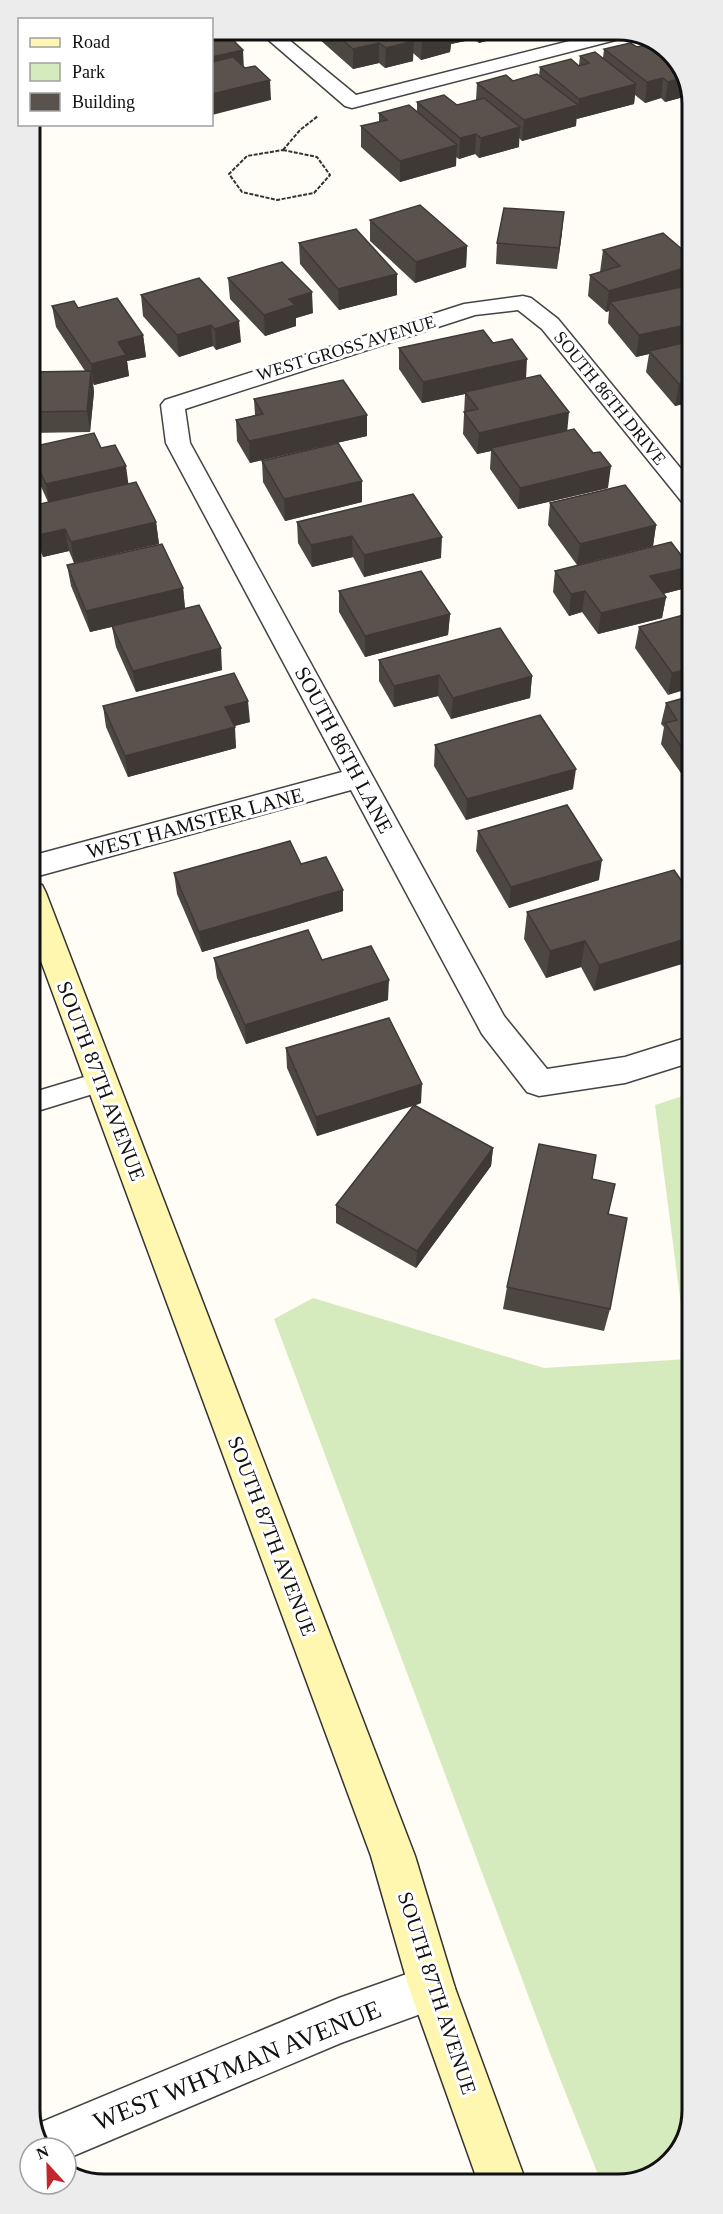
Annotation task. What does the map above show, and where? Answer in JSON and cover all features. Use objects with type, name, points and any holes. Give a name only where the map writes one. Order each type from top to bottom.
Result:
[{"type":"street","points":[[279,41],[352,102],[593,41]]},
{"type":"street","name":"WEST GROSS AVENUE","points":[[172,405],[472,309],[523,303]]},
{"type":"street","name":"SOUTH 86TH DRIVE","points":[[523,303],[550,324],[682,486]]},
{"type":"street","name":"SOUTH 86TH LANE","points":[[172,405],[178,442],[359,778],[494,1025],[539,1083],[625,1070],[682,1052]]},
{"type":"street","name":"WEST HAMSTER LANE","points":[[41,864],[359,778]]},
{"type":"street","name":"SOUTH 87TH AVENUE","points":[[41,920],[393,1856],[432,1988],[499,2174]]},
{"type":"street","name":"WEST WHYMAN AVENUE","points":[[64,2136],[339,2021],[432,1988]]},
{"type":"lane","points":[[41,1100],[101,1082]]},
{"type":"path","points":[[283,150],[317,157],[330,175],[314,193],[277,200],[242,192],[230,174],[247,156],[283,150],[300,130],[321,113],[352,102]]},
{"type":"green space","points":[[682,1096],[682,1313],[655,1105]]},
{"type":"green space","points":[[313,1298],[544,1368],[682,1359],[682,2118],[674,2141],[664,2155],[647,2167],[618,2174],[598,2174],[551,2056],[274,1319]]},
{"type":"building","points":[[213,41],[234,41],[243,50],[213,57]]},
{"type":"building","points":[[344,41],[414,41],[386,48],[379,43],[353,49]]},
{"type":"building","points":[[630,43],[637,47],[644,45],[667,62],[677,79],[668,82],[663,78],[647,82],[604,49]]},
{"type":"building","points":[[595,52],[636,84],[579,99],[540,67],[571,59],[579,66],[589,63],[580,56]]},
{"type":"building","points":[[233,57],[245,68],[255,66],[270,80],[213,94],[213,62]]},
{"type":"building","points":[[537,74],[578,105],[524,120],[477,83],[506,75],[513,81]]},
{"type":"building","points":[[444,95],[457,105],[484,98],[520,127],[481,138],[476,134],[460,138],[417,102]]},
{"type":"building","points":[[409,105],[457,145],[400,161],[361,126],[387,120],[379,113]]},
{"type":"building","points":[[420,205],[467,246],[416,262],[370,220]]},
{"type":"building","points":[[504,208],[564,212],[559,248],[497,243]]},
{"type":"building","points":[[356,229],[397,274],[338,289],[299,243]]},
{"type":"building","points":[[663,233],[682,249],[682,269],[609,291],[590,275],[620,266],[603,250]]},
{"type":"building","points":[[282,262],[312,292],[289,299],[295,305],[264,315],[228,278]]},
{"type":"building","points":[[199,278],[239,321],[215,329],[211,325],[177,335],[141,295]]},
{"type":"building","points":[[682,287],[682,326],[639,335],[610,302]]},
{"type":"building","points":[[117,298],[143,335],[118,342],[126,355],[91,364],[52,306],[74,301],[78,308]]},
{"type":"building","points":[[483,330],[493,343],[512,339],[527,359],[423,382],[399,348]]},
{"type":"building","points":[[682,343],[682,384],[679,384],[649,351]]},
{"type":"building","points":[[91,371],[87,411],[41,412],[41,372]]},
{"type":"building","points":[[540,375],[569,412],[479,433],[464,412],[478,409],[465,392]]},
{"type":"building","points":[[343,380],[367,415],[249,441],[236,420],[263,414],[254,399]]},
{"type":"building","points":[[574,429],[593,453],[600,452],[611,466],[520,488],[491,448]]},
{"type":"building","points":[[94,433],[101,448],[115,445],[126,466],[46,484],[41,473],[41,445]]},
{"type":"building","points":[[338,443],[362,481],[284,499],[262,461]]},
{"type":"building","points":[[136,482],[156,522],[71,542],[65,529],[41,535],[41,504]]},
{"type":"building","points":[[625,485],[656,525],[580,544],[550,503]]},
{"type":"building","points":[[413,494],[442,537],[364,555],[352,536],[311,545],[297,522]]},
{"type":"building","points":[[671,542],[682,556],[682,569],[650,576],[666,597],[601,613],[585,591],[571,594],[555,571]]},
{"type":"building","points":[[162,544],[183,588],[86,611],[67,565]]},
{"type":"building","points":[[421,571],[450,614],[365,636],[339,591]]},
{"type":"building","points":[[199,605],[221,648],[133,671],[112,626]]},
{"type":"building","points":[[682,615],[682,670],[672,673],[639,627]]},
{"type":"building","points":[[500,628],[532,676],[453,698],[439,675],[394,686],[379,660]]},
{"type":"building","points":[[234,673],[248,701],[225,707],[235,727],[125,756],[103,706]]},
{"type":"building","points":[[682,699],[682,748],[665,723],[677,720],[666,703]]},
{"type":"building","points":[[540,715],[576,769],[467,799],[435,745]]},
{"type":"building","points":[[567,805],[602,860],[511,887],[478,831]]},
{"type":"building","points":[[290,841],[301,864],[326,857],[343,890],[199,932],[174,873]]},
{"type":"building","points":[[674,870],[682,882],[682,940],[599,965],[585,941],[550,951],[527,912]]},
{"type":"building","points":[[308,930],[322,960],[371,946],[389,980],[245,1025],[214,958]]},
{"type":"building","points":[[389,1018],[422,1084],[316,1117],[286,1048]]},
{"type":"building","points":[[414,1105],[493,1148],[417,1251],[336,1205]]},
{"type":"building","points":[[539,1144],[596,1155],[592,1179],[615,1184],[608,1214],[627,1218],[610,1309],[507,1287]]}]
